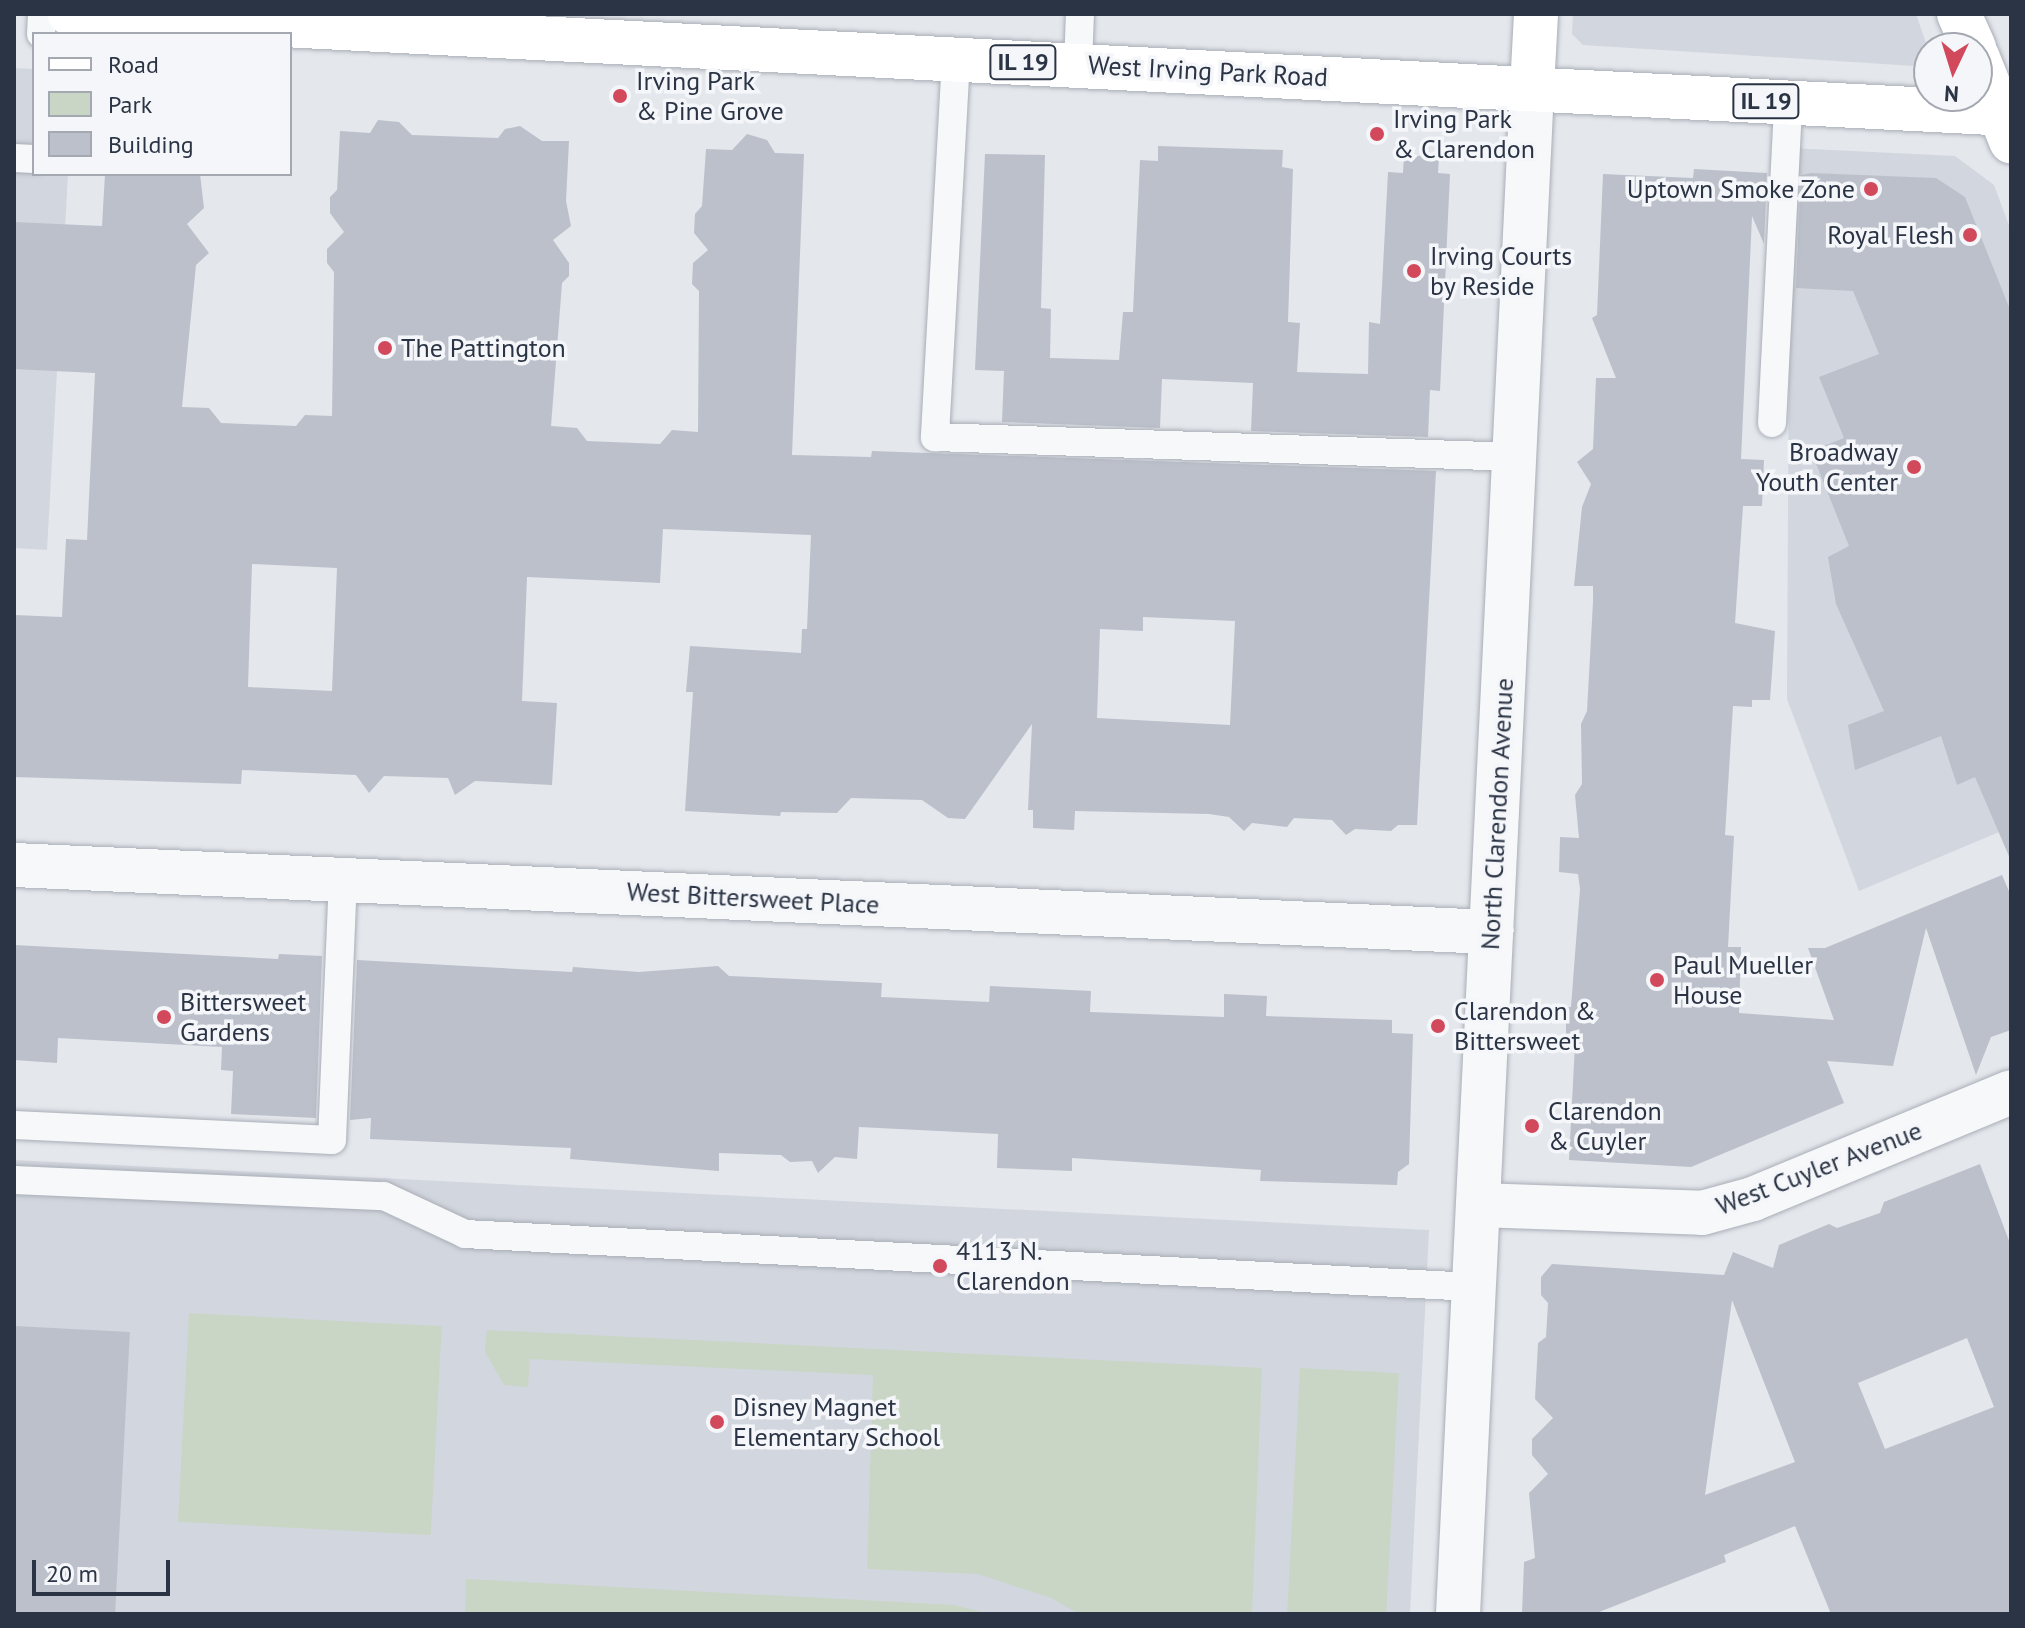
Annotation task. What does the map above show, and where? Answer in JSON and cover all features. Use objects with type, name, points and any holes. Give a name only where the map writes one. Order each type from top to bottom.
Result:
[{"type":"main road","name":"West Irving Park Road","points":[[70,14],[514,25],[956,59],[1788,102],[2007,123]]},
{"type":"main road","name":"North Clarendon Avenue","points":[[1532,88],[1536,14]]},
{"type":"main road","points":[[1993,92],[2007,123]]},
{"type":"street","name":"North Clarendon Avenue","points":[[1458,1614],[1532,88]]},
{"type":"street","name":"West Bittersweet Place","points":[[14,865],[1491,932]]},
{"type":"street","name":"West Cuyler Avenue","points":[[1478,1205],[1702,1213],[1753,1199],[2011,1092]]},
{"type":"lane","points":[[1078,65],[1080,14]]},
{"type":"lane","points":[[956,59],[935,437],[1515,457]]},
{"type":"lane","points":[[1772,423],[1788,102]]},
{"type":"lane","points":[[14,1125],[332,1140],[343,879]]},
{"type":"lane","points":[[14,1180],[384,1196],[465,1234],[1474,1287]]},
{"type":"shaded area","points":[[1573,14],[1916,14],[1922,32],[1913,32],[1913,66],[1583,45],[1572,34]]},
{"type":"shaded area","points":[[14,68],[32,69],[32,176],[68,176],[47,550],[14,548]]},
{"type":"shaded area","points":[[1790,148],[1955,156],[1994,185],[2011,231],[2011,827],[1859,891],[1787,699]]},
{"type":"shaded area","name":"Disney Magnet Elementary School","points":[[14,1160],[1429,1230],[1410,1614],[14,1614]]},
{"type":"green space","points":[[189,1313],[442,1326],[431,1535],[178,1522]]},
{"type":"green space","points":[[487,1330],[1262,1368],[1252,1614],[1079,1614],[1051,1598],[978,1574],[867,1569],[873,1375],[530,1359],[528,1387],[504,1385],[485,1352]]},
{"type":"green space","points":[[1300,1368],[1399,1373],[1386,1614],[1287,1614]]},
{"type":"green space","points":[[466,1579],[954,1605],[989,1614],[465,1614]]},
{"type":"building","points":[[378,120],[399,122],[412,135],[498,138],[505,129],[520,126],[542,141],[569,141],[566,201],[571,226],[553,240],[569,263],[569,276],[562,283],[551,426],[577,428],[587,441],[660,444],[672,430],[698,432],[699,291],[692,284],[693,263],[708,250],[694,233],[695,214],[702,206],[706,149],[732,150],[747,134],[767,140],[775,153],[804,154],[792,455],[871,457],[872,451],[1436,471],[1417,825],[1398,825],[1391,831],[1355,829],[1346,835],[1332,820],[1294,818],[1287,827],[1252,823],[1244,831],[1229,817],[1209,814],[1075,811],[1074,830],[1033,828],[1033,810],[1028,810],[1032,724],[965,819],[948,818],[922,800],[851,798],[837,813],[781,812],[780,816],[685,811],[693,692],[686,692],[690,646],[801,653],[802,629],[807,629],[811,535],[663,529],[660,583],[527,577],[522,701],[557,703],[552,785],[475,781],[455,795],[448,778],[384,776],[369,793],[356,775],[242,770],[241,784],[14,777],[14,615],[62,617],[66,539],[87,540],[95,373],[14,369],[14,222],[102,226],[105,176],[200,176],[204,208],[187,224],[209,253],[196,265],[182,407],[209,408],[221,423],[296,426],[305,415],[332,416],[334,272],[327,263],[327,249],[344,232],[330,213],[330,197],[337,190],[340,131],[370,133]],"holes":[[[252,564],[337,568],[332,691],[248,687]],[[1143,617],[1235,621],[1230,725],[1097,718],[1100,629],[1143,631]]]},
{"type":"building","name":"Irving Courts by Reside","points":[[1158,146],[1283,150],[1282,167],[1293,169],[1288,322],[1300,323],[1297,372],[1368,374],[1369,322],[1380,324],[1388,172],[1403,173],[1404,155],[1439,157],[1438,173],[1450,174],[1440,391],[1430,390],[1428,437],[1251,431],[1253,383],[1162,379],[1160,428],[1002,422],[1004,371],[975,370],[985,154],[1045,155],[1041,308],[1051,309],[1050,358],[1119,360],[1123,312],[1133,312],[1140,160],[1158,161]]},
{"type":"building","points":[[1694,169],[1767,173],[1764,244],[1752,216],[1741,459],[1764,460],[1762,506],[1743,506],[1735,623],[1775,631],[1770,700],[1752,700],[1752,707],[1733,706],[1725,835],[1734,836],[1728,947],[1741,947],[1739,1013],[1834,1020],[1808,948],[1825,948],[2002,875],[2011,896],[2011,1030],[1991,1037],[1976,1075],[1926,928],[1893,1066],[1827,1061],[1844,1103],[1691,1167],[1569,1160],[1575,1044],[1566,1044],[1566,1007],[1571,1007],[1580,889],[1578,874],[1559,872],[1560,837],[1579,838],[1575,795],[1582,784],[1581,724],[1587,711],[1593,602],[1593,586],[1574,586],[1582,507],[1591,484],[1577,462],[1593,449],[1596,378],[1616,378],[1592,318],[1597,315],[1603,174],[1693,178]]},
{"type":"building","points":[[1801,175],[1936,178],[1965,197],[2011,312],[2011,861],[1975,777],[1957,785],[1941,736],[1855,770],[1848,725],[1884,711],[1836,604],[1828,557],[1849,546],[1811,451],[1844,438],[1819,377],[1879,354],[1853,291],[1796,288]]},
{"type":"building","name":"Bittersweet Gardens","points":[[14,945],[278,959],[279,954],[322,956],[316,1118],[231,1114],[233,1071],[221,1070],[222,1047],[58,1038],[57,1063],[14,1060]]},
{"type":"building","points":[[357,960],[572,972],[573,967],[639,972],[718,966],[729,976],[882,983],[881,997],[989,1002],[990,986],[1091,991],[1090,1012],[1224,1017],[1224,994],[1267,996],[1266,1016],[1392,1020],[1392,1033],[1413,1034],[1409,1164],[1398,1172],[1397,1185],[1260,1181],[1261,1170],[1072,1158],[1072,1171],[997,1168],[998,1134],[859,1127],[857,1159],[835,1157],[818,1173],[812,1161],[790,1162],[781,1155],[719,1153],[719,1171],[570,1159],[571,1148],[370,1139],[371,1118],[350,1120]]},
{"type":"building","points":[[1980,1164],[2011,1246],[2011,1614],[1831,1614],[1795,1526],[1724,1555],[1726,1562],[1594,1614],[1522,1614],[1524,1562],[1535,1558],[1529,1493],[1548,1474],[1532,1455],[1532,1439],[1553,1418],[1535,1399],[1538,1343],[1546,1337],[1548,1303],[1541,1295],[1541,1277],[1552,1264],[1724,1275],[1733,1252],[1773,1268],[1779,1245],[1829,1224],[1837,1228],[1880,1213],[1884,1202]],"holes":[[[1732,1300],[1795,1462],[1705,1495]],[[1967,1338],[1994,1407],[1885,1449],[1858,1383]]]},
{"type":"building","points":[[14,1326],[130,1332],[115,1614],[14,1614]]},
{"type":"place","name":"Irving Park & Pine Grove","points":[[620,96]]},
{"type":"place","name":"Irving Park & Clarendon","points":[[1377,134]]},
{"type":"place","name":"Uptown Smoke Zone","points":[[1871,189]]},
{"type":"place","name":"Royal Flesh","points":[[1970,235]]},
{"type":"place","name":"Irving Courts by Reside","points":[[1414,271]]},
{"type":"place","name":"The Pattington","points":[[385,348]]},
{"type":"place","name":"Broadway Youth Center","points":[[1914,467]]},
{"type":"place","name":"Paul Mueller House","points":[[1657,980]]},
{"type":"place","name":"Bittersweet Gardens","points":[[164,1017]]},
{"type":"place","name":"Clarendon & Bittersweet","points":[[1438,1026]]},
{"type":"place","name":"Clarendon & Cuyler","points":[[1532,1126]]},
{"type":"place","name":"4113 N. Clarendon","points":[[940,1266]]},
{"type":"place","name":"Disney Magnet Elementary School","points":[[717,1422]]}]
